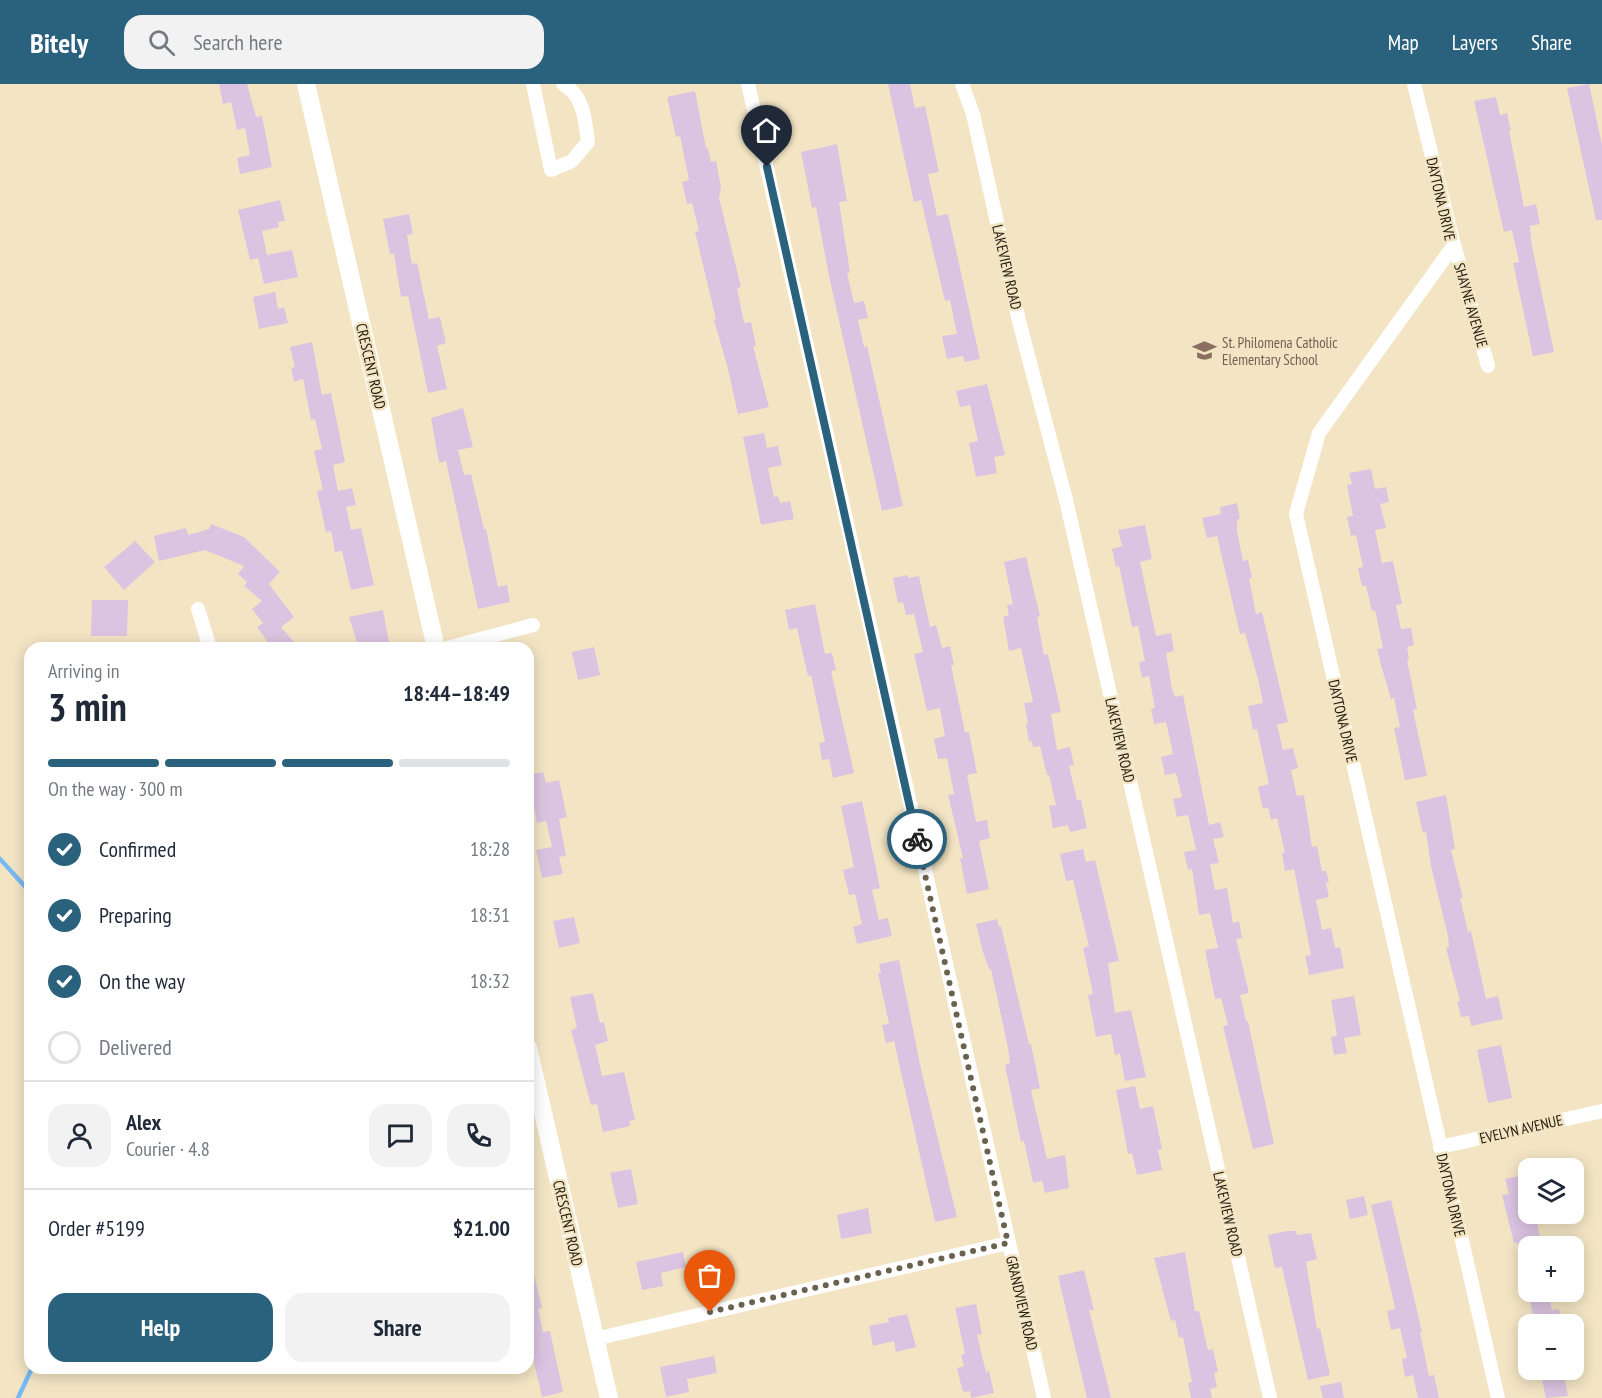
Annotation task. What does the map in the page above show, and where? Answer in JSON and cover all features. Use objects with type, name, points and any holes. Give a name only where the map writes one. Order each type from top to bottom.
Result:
[{"type":"street","name":"CRESCENT ROAD","points":[[306,84],[435,642]]},
{"type":"street","points":[[533,84],[550,170],[572,161],[588,142],[583,107],[569,88],[563,84]]},
{"type":"street","name":"GRANDVIEW ROAD","points":[[748,84],[1044,1398]]},
{"type":"street","name":"LAKEVIEW ROAD","points":[[962,84],[973,114],[1019,321],[1066,500],[1270,1398]]},
{"type":"street","name":"DAYTONA DRIVE","points":[[1414,84],[1454,245],[1319,433],[1296,514],[1498,1398]]},
{"type":"street","name":"SHAYNE AVENUE","points":[[1454,245],[1488,366]]},
{"type":"street","points":[[198,609],[208,642]]},
{"type":"street","points":[[469,642],[533,625]]},
{"type":"street","name":"CRESCENT ROAD","points":[[534,1073],[609,1398]]},
{"type":"street","name":"EVELYN AVENUE","points":[[1440,1147],[1602,1111]]},
{"type":"street","points":[[595,1339],[1008,1243]]},
{"type":"building","points":[[219,84],[247,84],[256,117],[262,116],[272,167],[240,174],[237,158],[250,155],[245,128],[237,130],[231,102],[223,104]]},
{"type":"building","points":[[888,84],[910,84],[915,108],[925,106],[939,172],[928,174],[937,216],[948,214],[980,359],[964,362],[963,356],[947,359],[942,336],[957,334],[950,300],[945,301],[921,200],[914,202]]},
{"type":"building","points":[[1589,84],[1602,145],[1602,220],[1596,220],[1567,88]]},
{"type":"building","points":[[695,91],[706,148],[708,148],[711,162],[716,161],[721,187],[719,198],[741,287],[737,288],[744,323],[751,322],[756,346],[753,346],[769,407],[738,414],[695,232],[699,231],[692,203],[687,204],[682,182],[689,180],[680,136],[676,137],[667,97]]},
{"type":"building","points":[[1496,97],[1500,115],[1507,113],[1524,207],[1536,204],[1540,224],[1530,226],[1531,241],[1554,352],[1533,356],[1513,263],[1519,262],[1512,230],[1504,232],[1474,101]]},
{"type":"building","points":[[837,144],[847,201],[839,202],[850,272],[847,273],[854,303],[864,301],[868,318],[858,320],[864,347],[867,346],[903,506],[882,511],[829,276],[816,207],[812,208],[801,152]]},
{"type":"building","points":[[280,200],[285,221],[278,222],[279,227],[262,231],[267,255],[292,250],[298,277],[264,284],[258,258],[250,260],[238,210]]},
{"type":"building","points":[[409,214],[413,234],[407,235],[412,264],[417,263],[429,319],[440,317],[446,343],[437,346],[447,389],[428,393],[408,296],[401,297],[394,254],[390,254],[383,219]]},
{"type":"building","points":[[275,292],[278,309],[284,307],[288,323],[259,329],[253,297]]},
{"type":"building","points":[[312,342],[322,395],[331,393],[345,462],[333,465],[338,491],[352,488],[356,505],[346,507],[351,530],[361,528],[374,585],[351,590],[342,551],[335,552],[331,531],[326,532],[317,491],[323,490],[314,451],[322,449],[315,419],[311,420],[303,379],[294,382],[291,368],[295,367],[290,347]]},
{"type":"building","points":[[987,384],[1005,455],[994,457],[997,473],[976,477],[969,443],[978,441],[970,405],[960,407],[956,391]]},
{"type":"building","points":[[463,408],[473,447],[458,450],[464,475],[471,474],[484,529],[486,529],[498,587],[507,585],[510,602],[478,609],[446,461],[439,463],[431,418]]},
{"type":"building","points":[[764,433],[767,448],[778,446],[782,465],[768,468],[774,497],[778,496],[780,503],[790,501],[794,519],[761,525],[743,437]]},
{"type":"building","points":[[1371,469],[1375,489],[1386,487],[1389,502],[1380,504],[1386,528],[1375,530],[1382,563],[1393,561],[1402,604],[1396,605],[1401,629],[1411,628],[1414,645],[1407,647],[1409,659],[1407,660],[1417,709],[1413,710],[1427,776],[1405,780],[1394,728],[1400,727],[1394,698],[1391,699],[1377,649],[1383,648],[1375,610],[1372,611],[1366,586],[1362,586],[1358,568],[1363,567],[1356,535],[1351,536],[1347,517],[1353,516],[1347,485],[1352,484],[1349,473]]},
{"type":"building","points":[[1237,503],[1240,519],[1237,520],[1237,531],[1243,561],[1248,560],[1256,614],[1262,612],[1288,722],[1277,725],[1283,750],[1293,748],[1298,768],[1291,770],[1297,796],[1304,795],[1312,847],[1317,846],[1322,871],[1326,871],[1329,882],[1326,883],[1329,897],[1316,900],[1322,930],[1331,928],[1335,948],[1340,947],[1344,968],[1309,975],[1305,956],[1311,955],[1294,869],[1285,871],[1282,853],[1285,853],[1277,818],[1271,820],[1268,807],[1263,809],[1258,787],[1269,784],[1257,729],[1253,730],[1248,706],[1263,703],[1258,679],[1245,633],[1240,634],[1217,536],[1207,538],[1202,518],[1221,514],[1220,507]]},
{"type":"building","points":[[211,524],[244,537],[280,572],[269,584],[294,617],[281,627],[294,642],[268,642],[257,627],[263,623],[252,609],[262,601],[244,586],[247,582],[238,574],[244,566],[205,550],[159,561],[154,536],[186,528],[188,535],[209,529]]},
{"type":"building","points":[[1145,525],[1152,559],[1140,562],[1156,636],[1171,633],[1174,651],[1166,653],[1172,689],[1175,697],[1183,695],[1209,825],[1220,822],[1224,837],[1213,839],[1219,863],[1210,864],[1215,890],[1227,888],[1233,923],[1239,921],[1242,938],[1236,939],[1249,993],[1240,995],[1246,1021],[1248,1021],[1274,1144],[1253,1149],[1223,1026],[1228,1025],[1221,998],[1215,999],[1205,950],[1218,948],[1210,913],[1199,915],[1192,869],[1188,870],[1184,852],[1196,850],[1188,815],[1177,817],[1173,799],[1182,797],[1176,773],[1165,775],[1161,757],[1173,754],[1166,722],[1154,724],[1151,709],[1155,708],[1149,676],[1142,678],[1139,662],[1145,661],[1138,626],[1132,627],[1119,566],[1116,567],[1112,549],[1122,546],[1118,530]]},
{"type":"building","points":[[135,541],[155,562],[124,590],[104,567]]},
{"type":"building","points":[[1026,557],[1040,616],[1037,617],[1044,655],[1048,654],[1061,712],[1051,714],[1057,750],[1070,747],[1074,765],[1069,766],[1077,800],[1081,800],[1087,828],[1070,832],[1068,825],[1053,828],[1049,806],[1056,805],[1049,775],[1047,775],[1040,746],[1033,747],[1032,741],[1029,742],[1024,703],[1033,702],[1021,648],[1009,651],[1003,617],[1009,615],[1007,605],[1013,604],[1004,562]]},
{"type":"building","points":[[908,575],[908,578],[919,576],[930,627],[936,625],[942,648],[950,646],[954,665],[951,665],[965,732],[969,732],[977,773],[967,775],[976,822],[987,820],[990,838],[979,841],[989,889],[967,894],[960,858],[963,858],[948,795],[954,794],[947,758],[938,759],[934,739],[945,736],[940,708],[927,711],[914,654],[923,652],[914,614],[906,615],[903,602],[898,603],[893,578]]},
{"type":"building","points":[[92,600],[128,600],[127,636],[91,636]]},
{"type":"building","points":[[815,604],[825,654],[832,653],[836,670],[831,671],[854,773],[833,778],[829,759],[822,760],[819,743],[825,742],[811,675],[808,676],[797,628],[789,630],[785,610]]},
{"type":"building","points":[[383,610],[389,642],[357,642],[349,617]]},
{"type":"building","points":[[594,647],[600,675],[578,680],[572,652]]},
{"type":"building","points":[[543,772],[546,783],[559,780],[567,817],[559,819],[566,856],[559,857],[563,874],[542,878],[536,850],[552,847],[546,821],[537,823],[534,807],[534,774]]},
{"type":"building","points":[[1446,795],[1455,849],[1451,850],[1463,898],[1460,898],[1468,932],[1471,931],[1486,999],[1498,996],[1503,1019],[1471,1026],[1469,1016],[1461,1017],[1457,1002],[1460,1001],[1446,948],[1449,947],[1448,936],[1431,866],[1426,832],[1423,833],[1416,802]]},
{"type":"building","points":[[862,801],[880,888],[872,890],[879,920],[888,918],[892,936],[857,944],[853,927],[862,924],[855,894],[849,895],[843,870],[854,867],[841,806]]},
{"type":"building","points":[[1083,849],[1086,862],[1095,860],[1119,961],[1108,963],[1115,1013],[1131,1010],[1146,1077],[1125,1081],[1120,1054],[1115,1055],[1111,1034],[1096,1037],[1088,995],[1093,994],[1083,948],[1089,946],[1073,880],[1066,881],[1060,854]]},
{"type":"building","points":[[574,917],[580,943],[559,948],[553,921]]},
{"type":"building","points":[[997,919],[999,927],[1001,926],[1029,1044],[1031,1044],[1040,1088],[1031,1090],[1047,1159],[1065,1155],[1069,1188],[1045,1193],[1042,1181],[1033,1183],[1024,1141],[1021,1142],[1005,1065],[1010,1063],[1008,1048],[991,969],[989,969],[983,952],[976,924]]},
{"type":"building","points":[[899,960],[922,1074],[957,1217],[935,1222],[894,1041],[886,1043],[882,1025],[889,1024],[878,973],[881,973],[879,964]]},
{"type":"building","points":[[593,993],[600,1023],[604,1022],[608,1041],[595,1045],[602,1076],[624,1072],[635,1120],[629,1121],[630,1126],[603,1132],[597,1104],[591,1105],[571,1030],[577,1028],[570,997]]},
{"type":"building","points":[[1354,996],[1361,1035],[1344,1038],[1347,1053],[1334,1055],[1331,1037],[1337,1036],[1331,1000]]},
{"type":"building","points":[[1501,1045],[1512,1098],[1488,1103],[1477,1050]]},
{"type":"building","points":[[1135,1086],[1140,1109],[1153,1106],[1162,1149],[1158,1150],[1162,1170],[1137,1175],[1132,1153],[1128,1154],[1116,1090]]},
{"type":"building","points":[[631,1169],[638,1204],[618,1208],[610,1173]]},
{"type":"building","points":[[1518,1176],[1518,1224],[1537,1224],[1540,1236],[1518,1236],[1518,1246],[1517,1242],[1514,1243],[1502,1195],[1509,1194],[1505,1179]]},
{"type":"building","points":[[1364,1196],[1368,1215],[1350,1219],[1346,1200]]},
{"type":"building","points":[[1391,1200],[1422,1332],[1420,1332],[1429,1376],[1434,1375],[1439,1398],[1418,1398],[1413,1375],[1405,1377],[1402,1359],[1407,1358],[1400,1328],[1391,1330],[1387,1311],[1395,1309],[1371,1205]]},
{"type":"building","points":[[868,1208],[872,1233],[841,1239],[837,1215]]},
{"type":"building","points":[[1296,1231],[1297,1235],[1311,1233],[1317,1259],[1306,1262],[1317,1329],[1320,1328],[1330,1375],[1308,1380],[1282,1267],[1275,1268],[1268,1235]]},
{"type":"building","points":[[683,1252],[686,1267],[661,1273],[663,1286],[642,1290],[636,1262]]},
{"type":"building","points":[[1185,1252],[1195,1311],[1199,1311],[1208,1350],[1213,1349],[1218,1372],[1214,1373],[1217,1387],[1210,1389],[1212,1398],[1191,1398],[1188,1383],[1192,1382],[1183,1337],[1179,1338],[1175,1320],[1171,1321],[1154,1258]]},
{"type":"building","points":[[1084,1270],[1094,1310],[1089,1310],[1111,1398],[1087,1398],[1058,1276]]},
{"type":"building","points":[[534,1275],[542,1308],[538,1309],[543,1332],[550,1331],[563,1392],[542,1397],[534,1363]]},
{"type":"building","points":[[1530,1302],[1550,1302],[1552,1310],[1559,1309],[1560,1314],[1533,1314]]},
{"type":"building","points":[[976,1304],[982,1334],[977,1335],[994,1393],[971,1398],[970,1391],[964,1392],[962,1389],[957,1368],[964,1366],[961,1355],[965,1354],[955,1308]]},
{"type":"building","points":[[907,1314],[916,1347],[896,1352],[894,1341],[873,1346],[869,1326],[889,1322],[888,1318]]},
{"type":"building","points":[[714,1356],[717,1373],[687,1379],[689,1392],[666,1397],[660,1367]]},
{"type":"building","points":[[1542,1380],[1565,1380],[1568,1396],[1546,1398]]},
{"type":"building","points":[[1341,1382],[1344,1398],[1323,1398],[1320,1386]]},
{"type":"waterway","points":[[0,859],[24,885]]},
{"type":"waterway","points":[[18,1398],[29,1374]]},
{"type":"way so far","points":[[710,1312],[1008,1243],[917,839]]},
{"type":"place","name":"St. Philomena Catholic Elementary School","points":[[1204,351]]},
{"type":"route","points":[[767,167],[917,839]]}]
